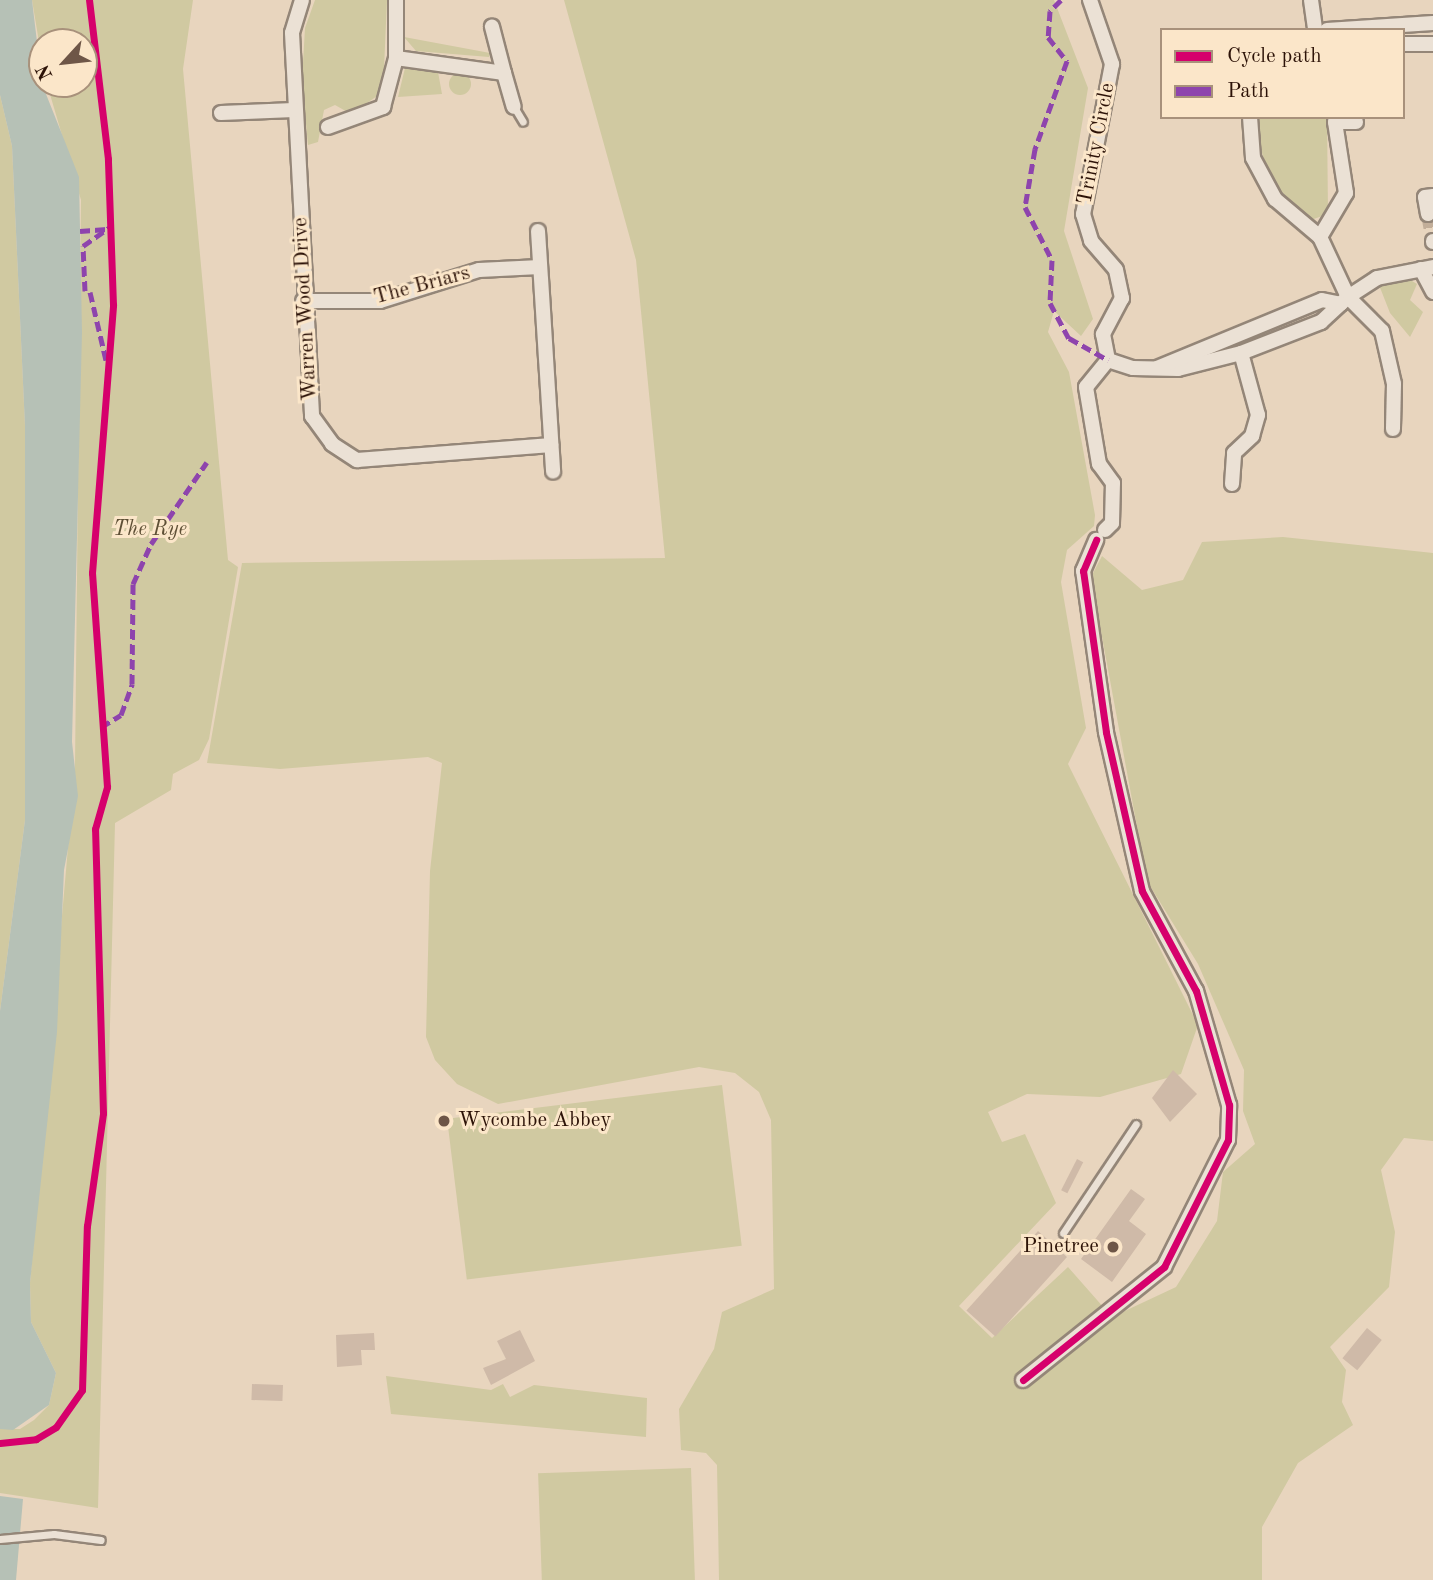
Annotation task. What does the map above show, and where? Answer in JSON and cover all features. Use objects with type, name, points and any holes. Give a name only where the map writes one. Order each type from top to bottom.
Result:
[{"type":"street","name":"Warren Wood Drive","points":[[302,0],[292,33],[303,301],[312,416],[332,444],[357,460],[551,445]]},
{"type":"street","points":[[328,127],[383,107],[396,58],[396,0]]},
{"type":"street","name":"Trinity Circle","points":[[1090,0],[1112,64],[1083,214],[1091,240],[1116,270],[1122,298],[1103,334],[1108,360]]},
{"type":"street","points":[[1311,0],[1316,28]]},
{"type":"street","points":[[1336,28],[1433,23]]},
{"type":"street","points":[[492,27],[514,107]]},
{"type":"street","points":[[1405,44],[1433,44]]},
{"type":"street","points":[[396,58],[504,73]]},
{"type":"street","points":[[221,113],[294,110]]},
{"type":"street","points":[[1250,119],[1253,158],[1275,199],[1320,237],[1344,300],[1382,331],[1394,384],[1393,429]]},
{"type":"street","points":[[1320,237],[1346,193],[1335,122],[1356,122]]},
{"type":"street","points":[[1428,214],[1425,197],[1433,196]]},
{"type":"street","points":[[538,231],[553,472]]},
{"type":"street","name":"The Briars","points":[[303,301],[380,301],[479,270],[540,267]]},
{"type":"street","points":[[1023,1380],[1164,1267],[1228,1140],[1229,1105],[1199,1004],[1142,891],[1106,732],[1083,571],[1100,535],[1112,523],[1112,482],[1099,464],[1086,387],[1108,360],[1156,368],[1241,353],[1321,322],[1344,300],[1377,278],[1427,268],[1433,292]]},
{"type":"street","points":[[1156,368],[1186,351],[1322,300],[1344,300]]},
{"type":"street","points":[[1232,484],[1234,453],[1252,436],[1258,415],[1241,353]]},
{"type":"lane","points":[[514,107],[523,122]]},
{"type":"lane","points":[[1063,1233],[1136,1124]]},
{"type":"lane","points":[[0,1539],[24,1535],[101,1540]]},
{"type":"green space","name":"The Rye","points":[[32,0],[193,0],[183,69],[228,560],[238,567],[209,739],[199,760],[173,774],[171,790],[115,823],[98,1508],[0,1493],[0,1429],[20,1429],[49,1405],[56,1373],[31,1322],[30,1283],[75,767],[81,200],[51,98],[98,98],[98,28],[37,28]]},
{"type":"green space","points":[[315,0],[387,0],[383,92],[351,114],[335,105],[324,110],[318,142],[308,145],[302,81],[305,28]]},
{"type":"green space","points":[[564,0],[1054,0],[1088,88],[1064,231],[1093,319],[1081,336],[1054,311],[1048,332],[1069,372],[1095,515],[1094,526],[1067,550],[1061,582],[1086,728],[1068,764],[1198,1025],[1181,1074],[1100,1097],[1027,1094],[988,1112],[1002,1142],[1025,1134],[1056,1203],[959,1306],[992,1338],[1068,1267],[1112,1317],[1176,1287],[1217,1221],[1223,1172],[1255,1144],[1243,1111],[1244,1070],[1198,964],[1147,881],[1091,577],[1102,556],[1142,590],[1183,580],[1202,542],[1283,537],[1433,553],[1433,1141],[1404,1138],[1381,1170],[1395,1232],[1389,1287],[1330,1347],[1346,1370],[1342,1402],[1353,1425],[1298,1463],[1262,1527],[1262,1580],[719,1580],[717,1465],[706,1453],[681,1450],[679,1409],[714,1349],[722,1312],[774,1289],[771,1120],[759,1092],[735,1073],[699,1067],[498,1104],[457,1084],[435,1060],[426,1037],[430,871],[442,763],[428,757],[280,769],[207,763],[242,563],[665,558],[636,260]]},
{"type":"green space","points":[[404,37],[490,53],[489,57],[416,51]]},
{"type":"green space","points":[[405,68],[438,72],[442,94],[398,97]]},
{"type":"green space","points":[[460,73],[468,76],[471,84],[468,92],[460,95],[452,92],[449,84],[452,76]]},
{"type":"green space","points":[[0,95],[12,146],[25,426],[25,820],[0,1011]]},
{"type":"green space","points":[[1256,119],[1327,119],[1328,214],[1308,221],[1272,181],[1255,134]]},
{"type":"green space","points":[[1407,278],[1417,284],[1410,300],[1423,312],[1410,337],[1390,313],[1379,285]]},
{"type":"green space","points":[[722,1085],[742,1246],[467,1280],[447,1119]]},
{"type":"green space","points":[[386,1376],[491,1390],[503,1384],[510,1397],[534,1385],[647,1398],[646,1437],[391,1414]]},
{"type":"green space","points":[[691,1468],[695,1580],[542,1580],[538,1473]]},
{"type":"shaded area","points":[[0,0],[32,0],[35,28],[28,28],[28,98],[48,98],[79,177],[82,332],[72,742],[78,796],[64,870],[57,1032],[30,1283],[31,1322],[56,1373],[49,1405],[13,1430],[0,1429],[0,1011],[25,820],[25,426],[12,146],[0,95]]},
{"type":"shaded area","points":[[0,1496],[23,1499],[16,1580],[0,1580]]},
{"type":"building","points":[[1173,1070],[1197,1094],[1170,1122],[1152,1098]]},
{"type":"building","points":[[1077,1159],[1083,1162],[1067,1193],[1061,1190]]},
{"type":"building","name":"Pinetree","points":[[1131,1189],[1145,1199],[1129,1221],[1146,1234],[1112,1282],[1081,1259]]},
{"type":"building","points":[[1038,1231],[1067,1257],[995,1337],[966,1311]]},
{"type":"building","points":[[1367,1328],[1382,1340],[1357,1370],[1342,1358]]},
{"type":"building","points":[[520,1330],[535,1361],[491,1385],[483,1368],[506,1359],[497,1341]]},
{"type":"building","points":[[374,1333],[375,1350],[361,1350],[362,1365],[337,1367],[336,1335]]},
{"type":"building","points":[[252,1384],[283,1385],[282,1401],[251,1400]]},
{"type":"tunnel","points":[[1428,214],[1433,241]]},
{"type":"marked path","points":[[1061,0],[1050,11],[1048,37],[1067,61],[1035,149],[1025,207],[1052,260],[1050,303],[1069,338],[1108,360]]},
{"type":"marked path","points":[[85,291],[83,246],[110,227]]},
{"type":"marked path","points":[[80,231],[107,229]]},
{"type":"marked path","points":[[90,292],[106,360]]},
{"type":"marked path","points":[[101,727],[121,715],[132,684],[133,584],[151,544],[207,462]]},
{"type":"cycle path","points":[[0,1443],[36,1439],[56,1427],[82,1390],[87,1226],[103,1113],[95,829],[107,787],[92,573],[113,305],[108,159],[89,0]]},
{"type":"cycle path","points":[[1023,1380],[1164,1267],[1228,1140],[1229,1105],[1196,991],[1142,891],[1106,732],[1083,571],[1096,540]]},
{"type":"place","name":"Wycombe Abbey","points":[[444,1121]]},
{"type":"place","name":"Pinetree","points":[[1113,1247]]}]
